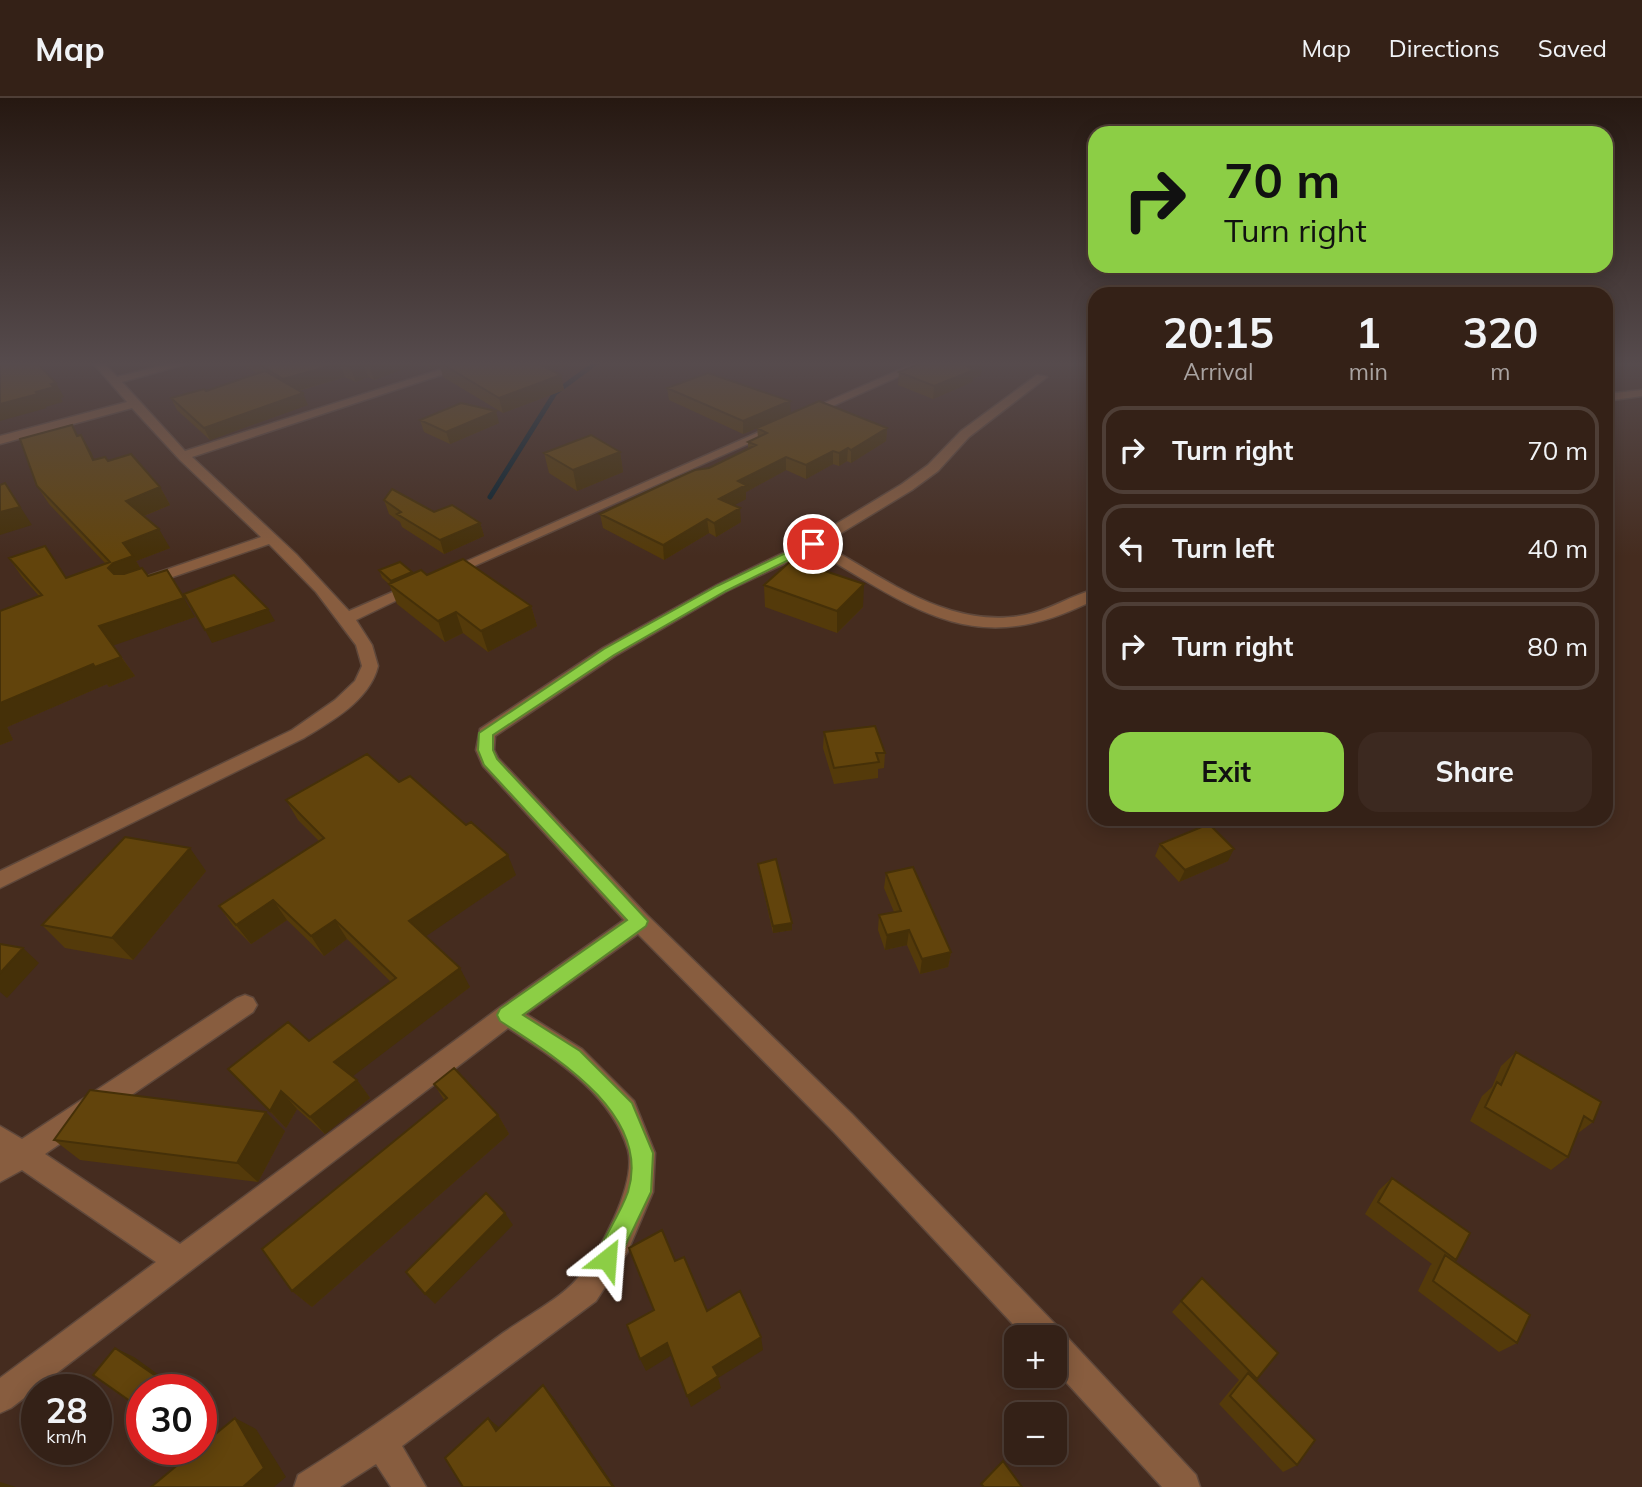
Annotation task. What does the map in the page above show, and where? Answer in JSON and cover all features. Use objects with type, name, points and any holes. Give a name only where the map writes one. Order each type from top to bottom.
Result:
[{"type":"street","points":[[0,440],[48,427]]},
{"type":"street","points":[[0,880],[288,739],[340,705],[358,687],[371,668],[368,654],[347,618],[271,538],[183,456],[157,427]]},
{"type":"street","points":[[183,456],[274,427]]},
{"type":"street","points":[[347,618],[777,427]]},
{"type":"street","points":[[975,427],[933,468],[907,487],[813,544],[722,588],[609,652],[486,733],[485,750],[490,761],[639,921],[844,1123],[1035,1325]]},
{"type":"street","points":[[131,587],[271,538]]},
{"type":"street","points":[[813,544],[956,619],[980,623],[1012,622],[1054,613],[1088,597]]},
{"type":"street","points":[[0,1397],[178,1260],[507,1015],[639,921]]},
{"type":"street","points":[[11,1162],[245,1005]]},
{"type":"street","points":[[310,1487],[381,1443],[586,1291],[617,1243],[639,1192],[642,1153],[625,1110],[573,1057],[507,1015]]},
{"type":"street","points":[[0,1139],[11,1162],[178,1260]]},
{"type":"street","points":[[1067,1360],[1184,1487]]},
{"type":"street","points":[[381,1443],[410,1487]]},
{"type":"building","points":[[73,427],[77,436],[81,435],[93,460],[105,457],[108,461],[131,454],[160,487],[126,501],[159,529],[123,543],[133,556],[113,563],[108,568],[114,574],[124,574],[142,568],[148,576],[167,570],[184,598],[99,626],[121,657],[95,667],[93,664],[0,703],[0,611],[42,595],[9,558],[45,546],[66,578],[110,562],[37,486],[20,439]]},
{"type":"building","points":[[435,427],[458,427],[446,432]]},
{"type":"building","points":[[757,428],[887,428],[851,450],[848,448],[839,453],[833,451],[806,465],[786,457],[738,481],[746,485],[719,499],[740,508],[714,523],[707,519],[663,545],[600,514],[756,445],[748,442],[767,433]]},
{"type":"building","points":[[591,435],[620,452],[573,470],[544,453]]},
{"type":"building","points":[[5,483],[20,507],[0,512],[0,485]]},
{"type":"building","points":[[392,489],[434,512],[452,505],[480,523],[440,540],[397,514],[401,512],[384,500]]},
{"type":"building","points":[[463,559],[531,606],[481,631],[456,612],[438,621],[389,584],[421,570],[427,575]]},
{"type":"building","points":[[792,560],[864,584],[837,611],[764,585]]},
{"type":"building","points":[[400,562],[412,572],[391,581],[379,570]]},
{"type":"building","points":[[234,575],[268,609],[205,630],[184,594]]},
{"type":"building","points":[[875,726],[885,753],[876,753],[879,762],[834,768],[824,732]]},
{"type":"building","points":[[367,754],[399,782],[410,776],[466,825],[471,822],[508,855],[409,921],[460,968],[334,1062],[357,1080],[310,1117],[281,1091],[270,1111],[228,1069],[288,1022],[309,1041],[396,978],[335,920],[311,936],[273,900],[236,925],[219,906],[324,838],[286,800]]},
{"type":"building","points":[[1204,826],[1211,826],[1234,849],[1185,870],[1160,844]]},
{"type":"building","points":[[125,837],[190,848],[112,938],[42,925]]},
{"type":"building","points":[[776,859],[792,923],[773,926],[758,864]]},
{"type":"building","points":[[913,867],[951,952],[922,959],[909,930],[887,935],[879,915],[901,911],[886,873]]},
{"type":"building","points":[[0,944],[23,948],[0,973]]},
{"type":"building","points":[[1516,1052],[1601,1102],[1593,1122],[1584,1116],[1568,1157],[1485,1107],[1497,1082],[1501,1085]]},
{"type":"building","points":[[454,1068],[498,1115],[292,1291],[262,1249],[447,1098],[434,1084]]},
{"type":"building","points":[[90,1090],[266,1112],[237,1163],[54,1140]]},
{"type":"building","points":[[1392,1178],[1470,1233],[1456,1260],[1378,1202]]},
{"type":"building","points":[[486,1193],[505,1213],[425,1294],[406,1272]]},
{"type":"building","points":[[662,1230],[675,1261],[684,1257],[707,1311],[740,1291],[761,1337],[713,1367],[718,1376],[687,1396],[667,1343],[640,1359],[627,1325],[654,1310],[629,1248]]},
{"type":"building","points":[[1445,1255],[1530,1315],[1517,1343],[1433,1281]]},
{"type":"building","points":[[1202,1278],[1278,1353],[1257,1379],[1181,1301]]},
{"type":"building","points":[[115,1348],[153,1374],[126,1374],[126,1398],[112,1388],[112,1374],[94,1374]]},
{"type":"building","points":[[1248,1373],[1315,1440],[1297,1465],[1230,1396]]},
{"type":"building","points":[[543,1385],[613,1487],[463,1487],[445,1458],[488,1418],[496,1431]]},
{"type":"building","points":[[235,1418],[264,1468],[243,1487],[151,1487],[178,1465],[217,1465],[217,1433]]},
{"type":"building","points":[[1003,1461],[1022,1487],[984,1487],[981,1484]]},
{"type":"waterway","points":[[490,497],[534,427]]},
{"type":"route","points":[[607,1259],[617,1243],[639,1192],[642,1153],[625,1110],[573,1057],[507,1015],[639,921],[490,761],[485,750],[486,733],[609,652],[722,588],[813,544]]}]
